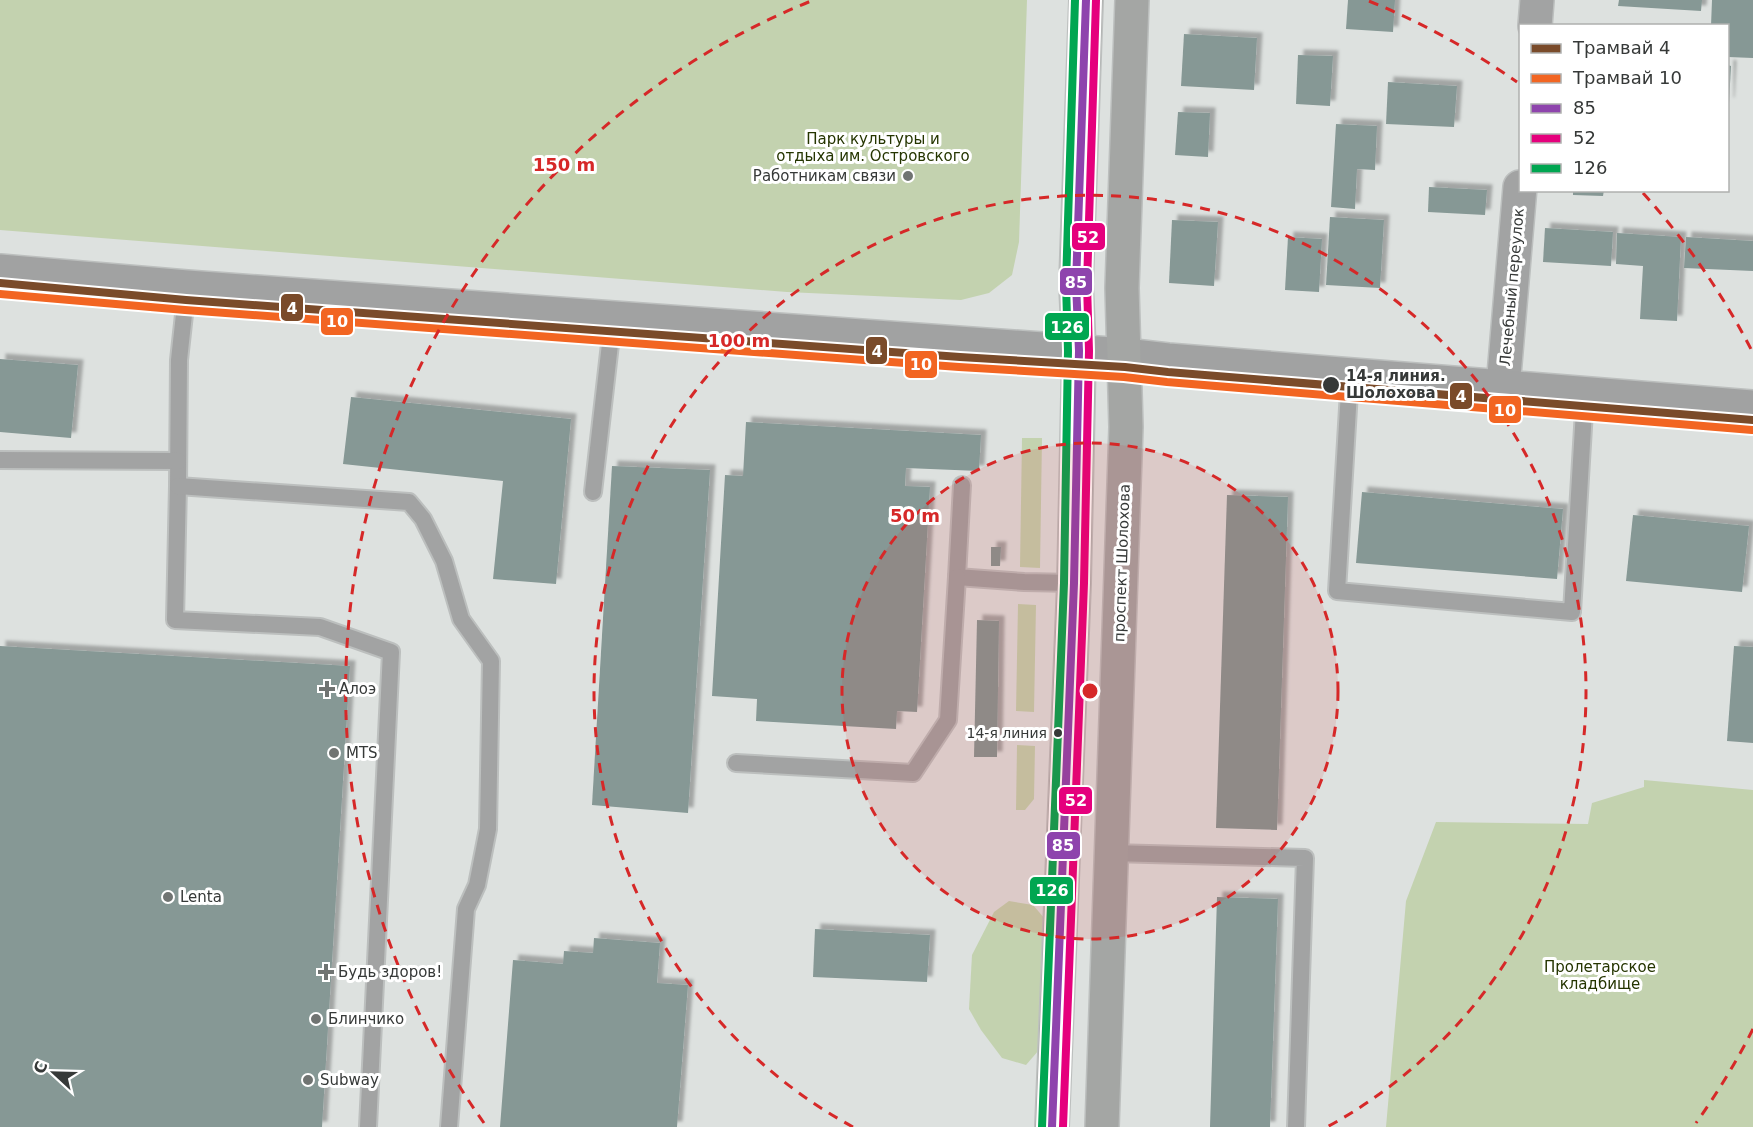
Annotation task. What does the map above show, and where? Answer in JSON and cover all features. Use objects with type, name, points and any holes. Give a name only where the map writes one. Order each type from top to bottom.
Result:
[{"type":"main road","points":[[1052,1127],[1074,584],[1079,351],[1076,284],[1086,0]]},
{"type":"main road","name":"проспект Шолохова","points":[[1102,1127],[1126,427],[1122,288],[1132,0]]},
{"type":"main road","points":[[0,271],[187,287],[1079,351],[1753,407]]},
{"type":"street","points":[[1535,24],[1537,0]]},
{"type":"street","name":"Лечебный переулок","points":[[1503,387],[1521,192]]},
{"type":"lane","points":[[187,287],[178,360],[175,620],[320,627],[391,652],[368,1127]]},
{"type":"lane","points":[[593,492],[614,318]]},
{"type":"lane","points":[[1350,375],[1337,591],[1572,612],[1585,394]]},
{"type":"lane","points":[[0,460],[178,461]]},
{"type":"lane","points":[[736,763],[913,772],[948,720],[962,485]]},
{"type":"lane","points":[[178,486],[409,501],[423,519],[444,561],[461,619],[491,661],[488,829],[477,885],[466,909],[449,1127]]},
{"type":"lane","points":[[957,577],[1074,584]]},
{"type":"lane","points":[[1111,853],[1305,858],[1296,1127]]},
{"type":"green space","name":"Парк культуры и отдыха им. Островского","points":[[0,0],[1027,0],[1019,242],[1012,275],[989,293],[961,300],[787,292],[0,230]]},
{"type":"green space","points":[[1022,438],[1042,438],[1040,568],[1020,567]]},
{"type":"green space","points":[[1018,604],[1036,605],[1034,712],[1016,711]]},
{"type":"green space","points":[[1017,745],[1035,746],[1034,799],[1025,810],[1016,810]]},
{"type":"green space","name":"Пролетарское кладбище","points":[[1644,780],[1753,790],[1753,1127],[1386,1127],[1406,901],[1436,822],[1588,824],[1592,803],[1644,787]]},
{"type":"green space","points":[[1009,901],[1033,905],[1045,919],[1039,1050],[1026,1065],[1002,1058],[969,1009],[972,955],[994,912]]},
{"type":"building","points":[[1348,0],[1395,0],[1393,32],[1346,29]]},
{"type":"building","points":[[1619,0],[1702,0],[1701,11],[1618,6]]},
{"type":"building","points":[[1712,0],[1753,0],[1753,58],[1729,57],[1729,24],[1711,24]]},
{"type":"building","points":[[1184,34],[1257,38],[1254,90],[1181,86]]},
{"type":"building","points":[[1298,55],[1333,56],[1330,106],[1296,104]]},
{"type":"building","points":[[1729,65],[1731,66],[1729,103]]},
{"type":"building","points":[[1388,82],[1457,86],[1454,127],[1386,124]]},
{"type":"building","points":[[1178,112],[1210,113],[1208,157],[1175,155]]},
{"type":"building","points":[[1336,124],[1377,126],[1375,170],[1357,169],[1355,209],[1331,207]]},
{"type":"building","points":[[1429,187],[1487,190],[1485,215],[1428,212]]},
{"type":"building","points":[[1573,192],[1604,192],[1603,196],[1573,195]]},
{"type":"building","points":[[1330,217],[1384,220],[1380,288],[1326,285]]},
{"type":"building","points":[[1172,220],[1218,222],[1214,286],[1169,283]]},
{"type":"building","points":[[1545,228],[1613,232],[1611,266],[1543,262]]},
{"type":"building","points":[[1617,233],[1681,237],[1677,321],[1640,319],[1643,266],[1616,264]]},
{"type":"building","points":[[1288,237],[1322,239],[1319,292],[1285,290]]},
{"type":"building","points":[[1686,237],[1753,241],[1753,271],[1684,268]]},
{"type":"building","points":[[0,359],[78,365],[71,438],[0,432]]},
{"type":"building","points":[[351,397],[571,419],[556,584],[493,579],[503,481],[343,464]]},
{"type":"building","points":[[746,422],[981,435],[979,471],[906,468],[905,486],[930,487],[917,712],[897,711],[896,729],[756,721],[757,699],[712,696],[725,475],[743,476]]},
{"type":"building","points":[[612,466],[710,470],[688,813],[592,805]]},
{"type":"building","points":[[1362,492],[1563,509],[1557,579],[1356,563]]},
{"type":"building","points":[[1227,495],[1288,497],[1277,830],[1216,828]]},
{"type":"building","points":[[1633,515],[1749,526],[1742,592],[1626,581]]},
{"type":"building","points":[[991,547],[1001,547],[1000,566],[991,566]]},
{"type":"building","points":[[977,620],[999,621],[997,757],[974,757]]},
{"type":"building","name":"Lenta","points":[[0,646],[350,666],[322,1127],[0,1127]]},
{"type":"building","points":[[1734,646],[1753,647],[1753,743],[1727,741]]},
{"type":"building","points":[[1217,897],[1278,899],[1270,1127],[1210,1127]]},
{"type":"building","points":[[815,929],[930,935],[927,982],[813,977]]},
{"type":"building","points":[[594,938],[660,943],[657,983],[688,985],[677,1127],[500,1127],[513,960],[563,964],[564,951],[593,953]]},
{"type":"tram line","name":"4","points":[[0,283],[186,300],[1125,367],[1753,420]]},
{"type":"tram line","name":"10","points":[[0,294],[185,310],[1124,377],[1752,430]]},
{"type":"transit line","name":"126","points":[[1042,1127],[1064,583],[1068,351],[1066,284],[1075,0]]},
{"type":"transit line","name":"85","points":[[1052,1127],[1074,583],[1079,351],[1076,284],[1086,0]]},
{"type":"transit line","name":"52","points":[[1063,1127],[1084,583],[1089,351],[1087,284],[1096,0]]},
{"type":"place","name":"Работникам связи","points":[[908,176]]},
{"type":"place","name":"14-я линия. Шолохова","points":[[1331,385]]},
{"type":"place","name":"Алоэ","points":[[327,689]]},
{"type":"place","name":"14-я линия","points":[[1058,733]]},
{"type":"place","name":"MTS","points":[[334,753]]},
{"type":"place","name":"Lenta","points":[[168,897]]},
{"type":"place","name":"Будь здоров!","points":[[326,972]]},
{"type":"place","name":"Блинчико","points":[[316,1019]]},
{"type":"place","name":"Subway","points":[[308,1080]]}]
